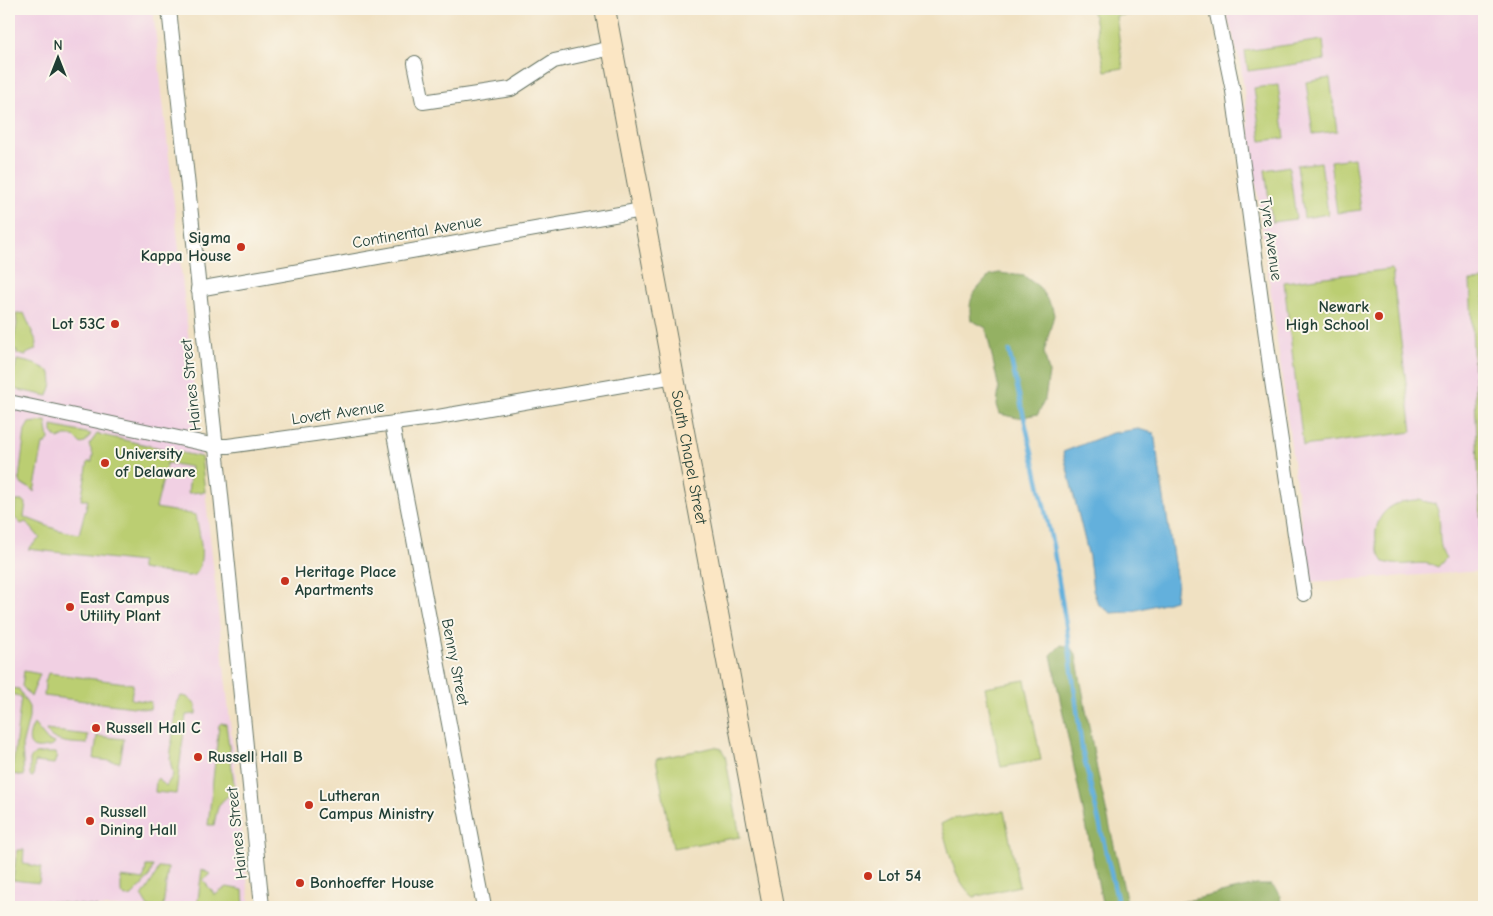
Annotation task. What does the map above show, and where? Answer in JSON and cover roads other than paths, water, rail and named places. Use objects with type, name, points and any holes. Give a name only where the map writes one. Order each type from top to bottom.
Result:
[{"type":"street","name":"Haines Street","points":[[169,9],[216,446],[262,907]]},
{"type":"street","name":"South Chapel Street","points":[[605,9],[773,907]]},
{"type":"street","name":"Tyre Avenue","points":[[1216,9],[1233,91],[1272,381],[1304,594]]},
{"type":"street","points":[[415,63],[423,102],[511,89],[554,61],[612,48]]},
{"type":"street","name":"Continental Avenue","points":[[198,289],[642,210]]},
{"type":"street","name":"Lovett Avenue","points":[[9,402],[216,446],[228,446],[392,424],[674,376]]},
{"type":"street","name":"Benny Street","points":[[392,424],[484,907]]},
{"type":"water","points":[[1138,429],[1154,433],[1177,582],[1175,600],[1129,612],[1111,613],[1098,604],[1093,590],[1089,557],[1063,452],[1112,433]]},
{"type":"waterway","points":[[1009,351],[1053,546],[1067,631],[1082,749],[1119,907]]},
{"type":"place","name":"Sigma Kappa House","points":[[241,247]]},
{"type":"place","name":"Newark High School","points":[[1379,316]]},
{"type":"place","name":"Lot 53C","points":[[115,324]]},
{"type":"place","name":"University of Delaware","points":[[105,463]]},
{"type":"place","name":"Heritage Place Apartments","points":[[285,581]]},
{"type":"place","name":"East Campus Utility Plant","points":[[70,607]]},
{"type":"place","name":"Russell Hall C","points":[[96,728]]},
{"type":"place","name":"Russell Hall B","points":[[198,757]]},
{"type":"place","name":"Lutheran Campus Ministry","points":[[309,805]]},
{"type":"place","name":"Russell Dining Hall","points":[[90,821]]},
{"type":"place","name":"Lot 54","points":[[868,876]]},
{"type":"place","name":"Bonhoeffer House","points":[[300,883]]}]
